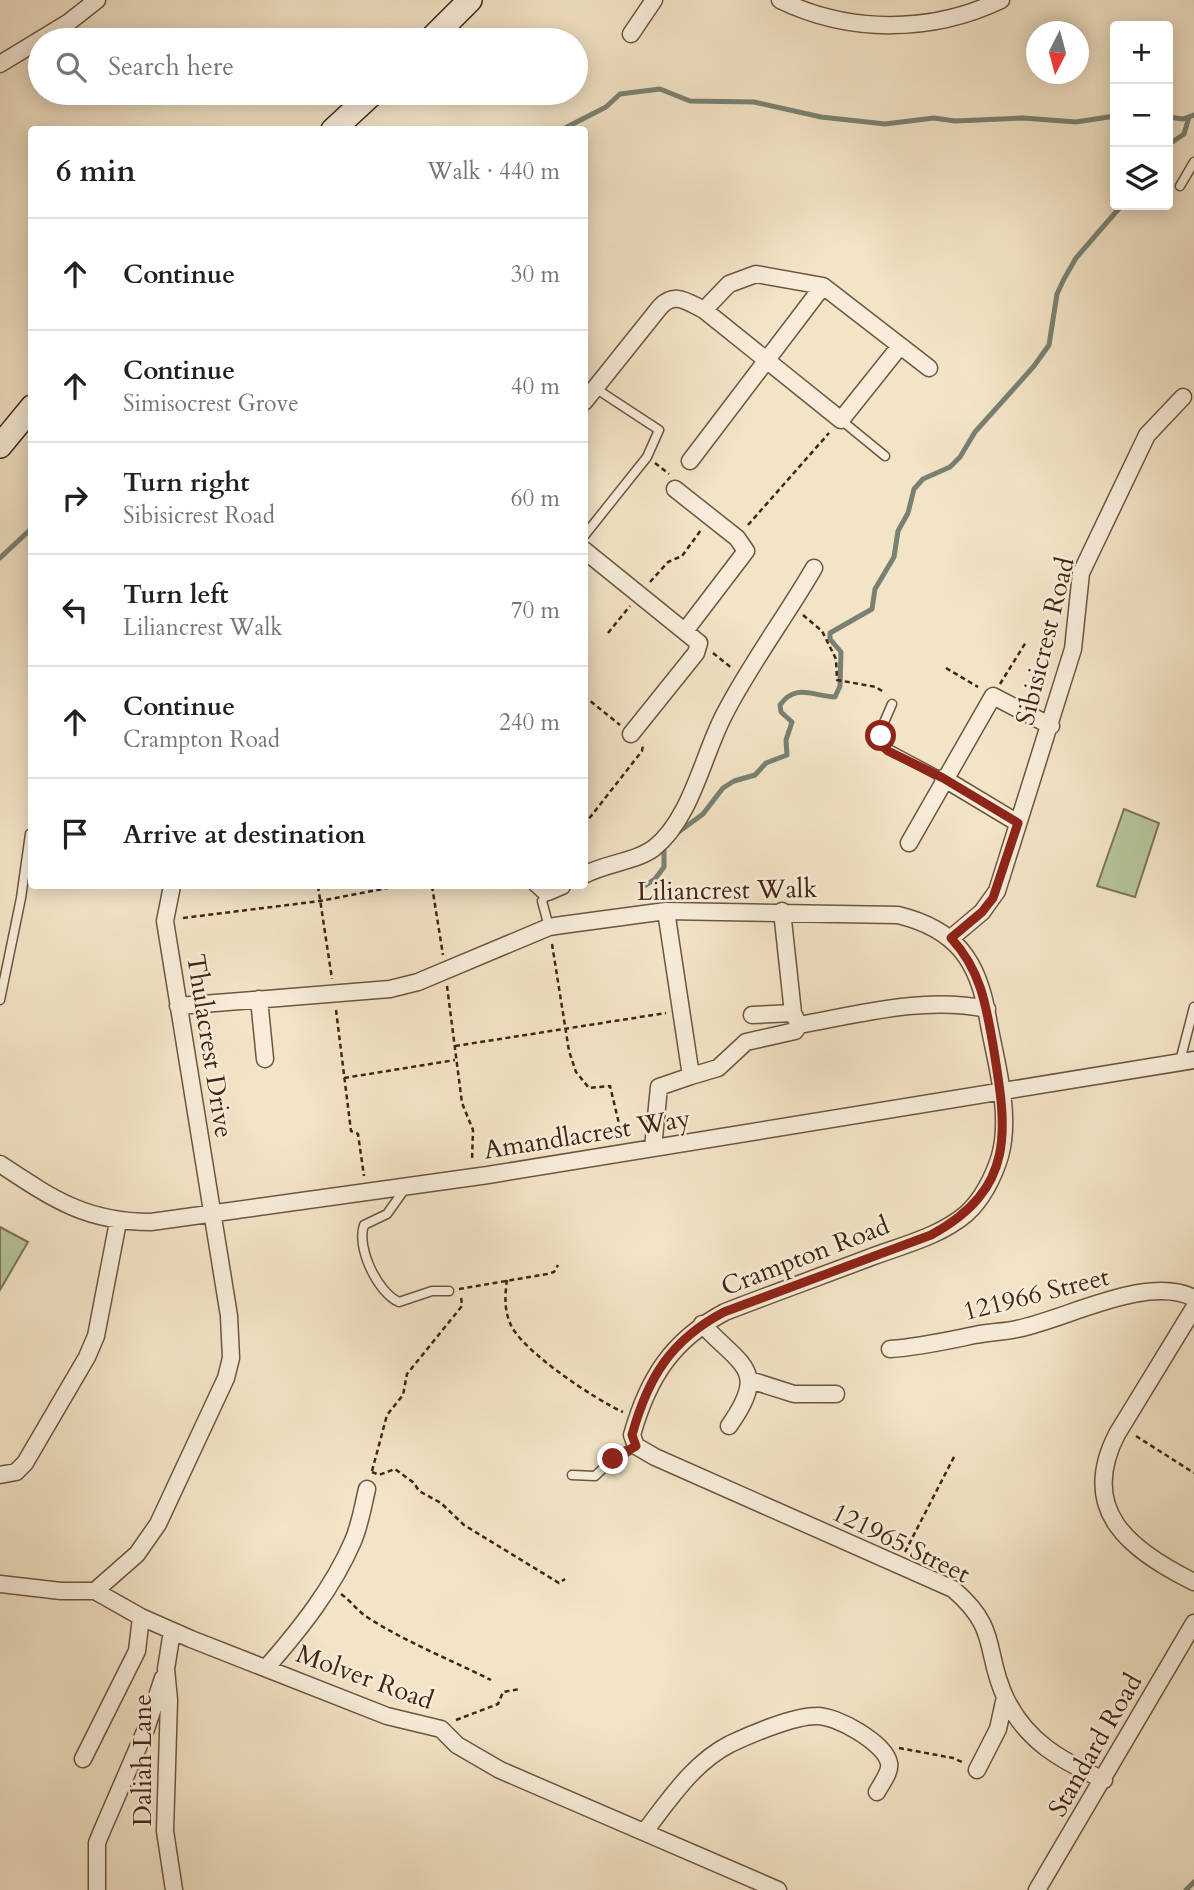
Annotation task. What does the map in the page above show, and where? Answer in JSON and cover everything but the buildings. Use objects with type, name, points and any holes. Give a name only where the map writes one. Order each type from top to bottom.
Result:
[{"type":"street","points":[[59,28],[97,0]]},
{"type":"street","points":[[442,28],[470,0]]},
{"type":"street","points":[[631,34],[654,0]]},
{"type":"street","points":[[780,0],[828,17],[865,24],[906,25],[962,16],[1001,0]]},
{"type":"street","points":[[0,64],[28,47]]},
{"type":"street","points":[[337,126],[360,105]]},
{"type":"street","points":[[704,310],[729,284],[756,274],[823,286],[929,368]]},
{"type":"street","points":[[690,461],[823,286]]},
{"type":"street","points":[[588,397],[666,300],[682,299],[704,310],[841,420],[900,346]]},
{"type":"street","name":"Sibisicrest Road","points":[[951,938],[982,912],[993,898],[1051,726],[1077,634],[1081,573],[1147,435],[1183,397]]},
{"type":"street","points":[[0,446],[28,412]]},
{"type":"street","points":[[675,489],[711,516],[746,548],[745,555],[685,631]]},
{"type":"street","points":[[588,553],[699,643],[696,653],[636,738]]},
{"type":"street","points":[[588,874],[636,857],[653,849],[664,838],[679,816],[723,716],[814,568]]},
{"type":"street","points":[[909,843],[943,778],[993,696],[1051,726]]},
{"type":"street","points":[[943,778],[1018,823]]},
{"type":"street","name":"Thulacrest Drive","points":[[95,1591],[136,1554],[158,1524],[226,1378],[232,1339],[165,920],[171,889]]},
{"type":"street","points":[[666,911],[691,1076]]},
{"type":"street","name":"Liliancrest Walk","points":[[178,1006],[390,989],[445,971],[549,927],[666,911],[898,915],[932,926],[951,938],[974,970],[987,1009],[1000,1092]]},
{"type":"street","points":[[653,1148],[659,1087],[718,1068],[746,1042],[795,1031],[796,1019],[782,911]]},
{"type":"street","points":[[259,999],[265,1059]]},
{"type":"street","points":[[752,1015],[796,1019],[936,1004],[962,1004],[987,1009]]},
{"type":"street","name":"Amandlacrest Way","points":[[0,1164],[82,1213],[118,1222],[151,1222],[475,1177],[1187,1061]]},
{"type":"street","name":"Crampton Road","points":[[636,1446],[632,1435],[655,1375],[676,1345],[702,1324],[724,1312],[931,1235],[966,1214],[988,1184],[1000,1155],[1003,1137],[1000,1092]]},
{"type":"street","points":[[0,1475],[16,1472],[25,1462],[88,1357],[103,1309],[118,1222]]},
{"type":"street","name":"121966 Street","points":[[890,1349],[937,1345],[974,1335],[1019,1329],[1141,1293],[1185,1294],[1194,1298]]},
{"type":"street","points":[[1194,1308],[1122,1426],[1104,1466],[1102,1488],[1106,1510],[1128,1540],[1174,1572],[1194,1581]]},
{"type":"street","points":[[702,1324],[744,1366],[750,1380],[744,1405],[729,1426]]},
{"type":"street","points":[[750,1380],[794,1394],[836,1394]]},
{"type":"street","name":"121965 Street","points":[[636,1446],[655,1457],[900,1563],[953,1589],[982,1619],[1005,1697],[1038,1744],[1062,1761],[1104,1780]]},
{"type":"street","points":[[267,1667],[292,1639],[328,1586],[354,1539],[368,1489]]},
{"type":"street","name":"Molver Road","points":[[0,1584],[61,1591],[95,1591],[172,1631],[387,1716],[441,1729],[457,1745],[548,1793],[645,1831],[778,1890]]},
{"type":"street","points":[[83,1759],[138,1651],[141,1617]]},
{"type":"street","name":"Standard Road","points":[[1037,1890],[1194,1623]]},
{"type":"street","name":"Daliah Lane","points":[[172,1631],[166,1669],[169,1700],[165,1831],[174,1890]]},
{"type":"street","points":[[97,1889],[97,1843],[146,1729],[166,1669]]},
{"type":"street","points":[[977,1770],[998,1729],[1005,1697]]},
{"type":"street","points":[[645,1831],[697,1767],[730,1744],[805,1717],[817,1716],[835,1720],[875,1743],[889,1762],[889,1771],[877,1792]]},
{"type":"lane","points":[[1180,187],[1194,162]]},
{"type":"lane","points":[[588,531],[647,457],[659,430],[595,388]]},
{"type":"lane","points":[[841,420],[885,456]]},
{"type":"lane","points":[[892,704],[882,727],[883,746],[943,778]]},
{"type":"lane","points":[[0,1000],[21,898],[28,848]]},
{"type":"lane","points":[[548,889],[543,907],[549,927]]},
{"type":"lane","points":[[1187,1061],[1194,1007]]},
{"type":"lane","points":[[407,1186],[387,1214],[364,1226],[361,1241],[365,1259],[391,1296],[399,1302],[432,1291],[449,1291]]},
{"type":"lane","points":[[572,1475],[595,1476],[613,1459],[636,1446]]},
{"type":"path","points":[[737,538],[841,420]]},
{"type":"path","points":[[647,457],[668,473],[675,489]]},
{"type":"path","points":[[608,633],[668,562],[682,556],[711,516]]},
{"type":"path","points":[[792,606],[822,631],[836,659],[837,680],[876,687],[892,700],[892,704]]},
{"type":"path","points":[[946,668],[993,696],[1026,642]]},
{"type":"path","points":[[699,643],[744,681]]},
{"type":"path","points":[[588,699],[636,738],[642,751],[588,820]]},
{"type":"path","points":[[318,889],[351,1131],[358,1134],[366,1192]]},
{"type":"path","points":[[165,920],[320,901],[382,889]]},
{"type":"path","points":[[432,889],[462,1103],[473,1130],[471,1161],[475,1177]]},
{"type":"path","points":[[549,927],[576,1072],[589,1088],[610,1086],[625,1153]]},
{"type":"path","points":[[455,1046],[567,1030],[603,1021],[680,1015]]},
{"type":"path","points":[[344,1077],[456,1060]]},
{"type":"path","points":[[449,1291],[551,1273],[558,1265]]},
{"type":"path","points":[[507,1280],[508,1316],[513,1329],[523,1342],[598,1402],[637,1417]]},
{"type":"path","points":[[368,1489],[387,1415],[403,1395],[407,1374],[462,1306],[460,1289]]},
{"type":"path","points":[[1122,1426],[1194,1473]]},
{"type":"path","points":[[900,1563],[955,1455]]},
{"type":"path","points":[[372,1472],[379,1475],[395,1469],[400,1471],[419,1491],[441,1503],[464,1525],[495,1546],[558,1583],[565,1579]]},
{"type":"path","points":[[328,1586],[369,1618],[418,1645],[447,1656],[474,1674],[491,1680]]},
{"type":"path","points":[[441,1729],[498,1704],[503,1692],[520,1689]]},
{"type":"path","points":[[875,1743],[953,1758],[977,1770]]},
{"type":"green space","points":[[1124,809],[1159,823],[1135,897],[1097,886]]},
{"type":"green space","points":[[0,1227],[28,1242],[0,1290]]},
{"type":"waterway","points":[[569,126],[606,107],[620,94],[660,89],[690,101],[754,102],[821,117],[885,124],[934,118],[955,121],[1023,118],[1076,122],[1110,117]]},
{"type":"waterway","points":[[1173,118],[1183,119],[1194,115]]},
{"type":"waterway","points":[[1173,142],[1184,134],[1189,117]]},
{"type":"waterway","points":[[673,836],[703,814],[723,788],[734,781],[755,775],[766,763],[787,755],[786,740],[792,722],[781,712],[780,705],[786,698],[805,692],[835,697],[840,686],[841,652],[830,639],[830,633],[872,609],[875,589],[894,557],[898,531],[908,513],[914,489],[923,479],[950,467],[960,457],[975,432],[1034,366],[1049,345],[1057,294],[1064,279],[1076,258],[1118,210]]},
{"type":"waterway","points":[[0,558],[28,532]]},
{"type":"waterway","points":[[643,887],[655,879],[664,867],[664,846]]},
{"type":"waterway","points":[[1186,1890],[1194,1882]]},
{"type":"route","points":[[613,1459],[636,1446],[632,1435],[655,1375],[676,1345],[695,1329],[724,1312],[931,1235],[955,1222],[978,1202],[1000,1155],[1003,1121],[987,1009],[980,981],[968,958],[951,938],[982,912],[993,898],[1018,823],[943,778],[888,751],[881,742],[881,736]]}]
